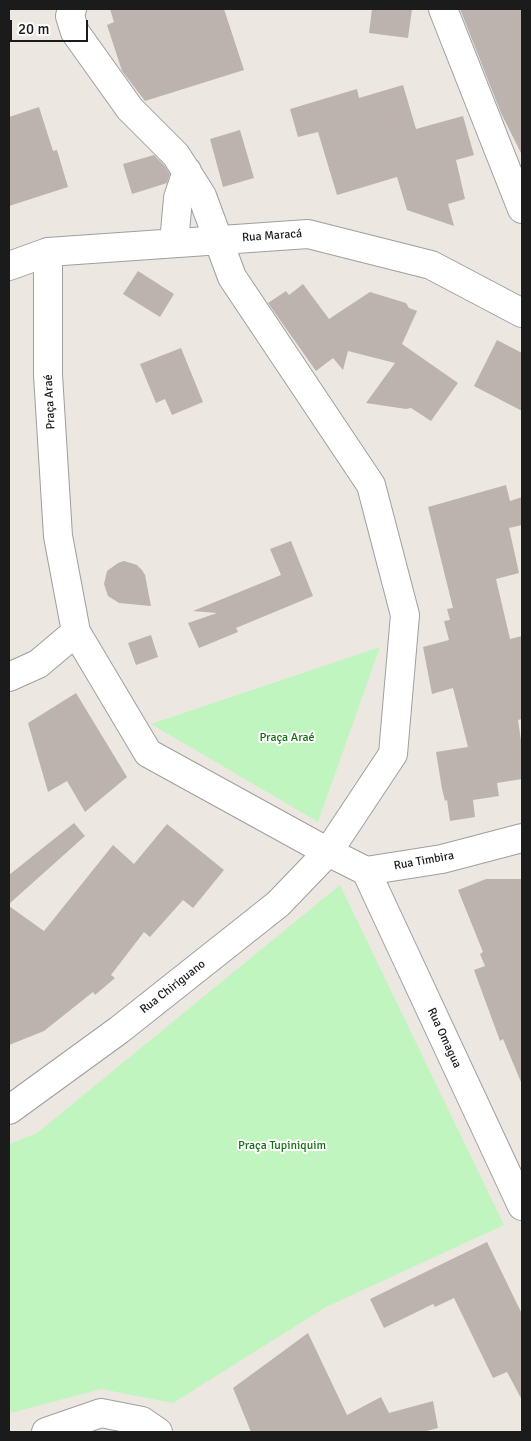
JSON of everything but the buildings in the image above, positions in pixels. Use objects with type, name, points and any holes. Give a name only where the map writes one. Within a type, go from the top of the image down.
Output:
[{"type":"street","points":[[72,9],[70,16],[75,32],[130,109],[176,155],[187,171],[202,196],[232,277],[371,484],[405,615],[394,754],[328,852],[366,871]]},
{"type":"street","points":[[443,9],[522,209]]},
{"type":"street","points":[[174,243],[178,198],[187,171]]},
{"type":"street","name":"Rua Maracá","points":[[9,266],[48,252],[308,234],[431,265],[522,313]]},
{"type":"street","name":"Praça Araé","points":[[48,252],[48,375],[58,536],[76,632],[148,752],[328,852]]},
{"type":"street","points":[[9,677],[38,664],[76,632]]},
{"type":"street","name":"Rua Timbira","points":[[366,871],[442,859],[522,838]]},
{"type":"street","name":"Rua Chiriguano","points":[[9,1110],[119,1030],[278,904],[328,852]]},
{"type":"street","name":"Rua Omagua","points":[[366,871],[522,1206]]},
{"type":"street","points":[[46,1432],[101,1413],[142,1421],[158,1432]]},
{"type":"green space","name":"Praça Araé","points":[[380,647],[318,822],[151,724]]},
{"type":"green space","name":"Praça Tupiniquim","points":[[340,885],[504,1225],[326,1307],[173,1403],[101,1389],[11,1413],[9,1400],[9,1144],[37,1133]]}]
